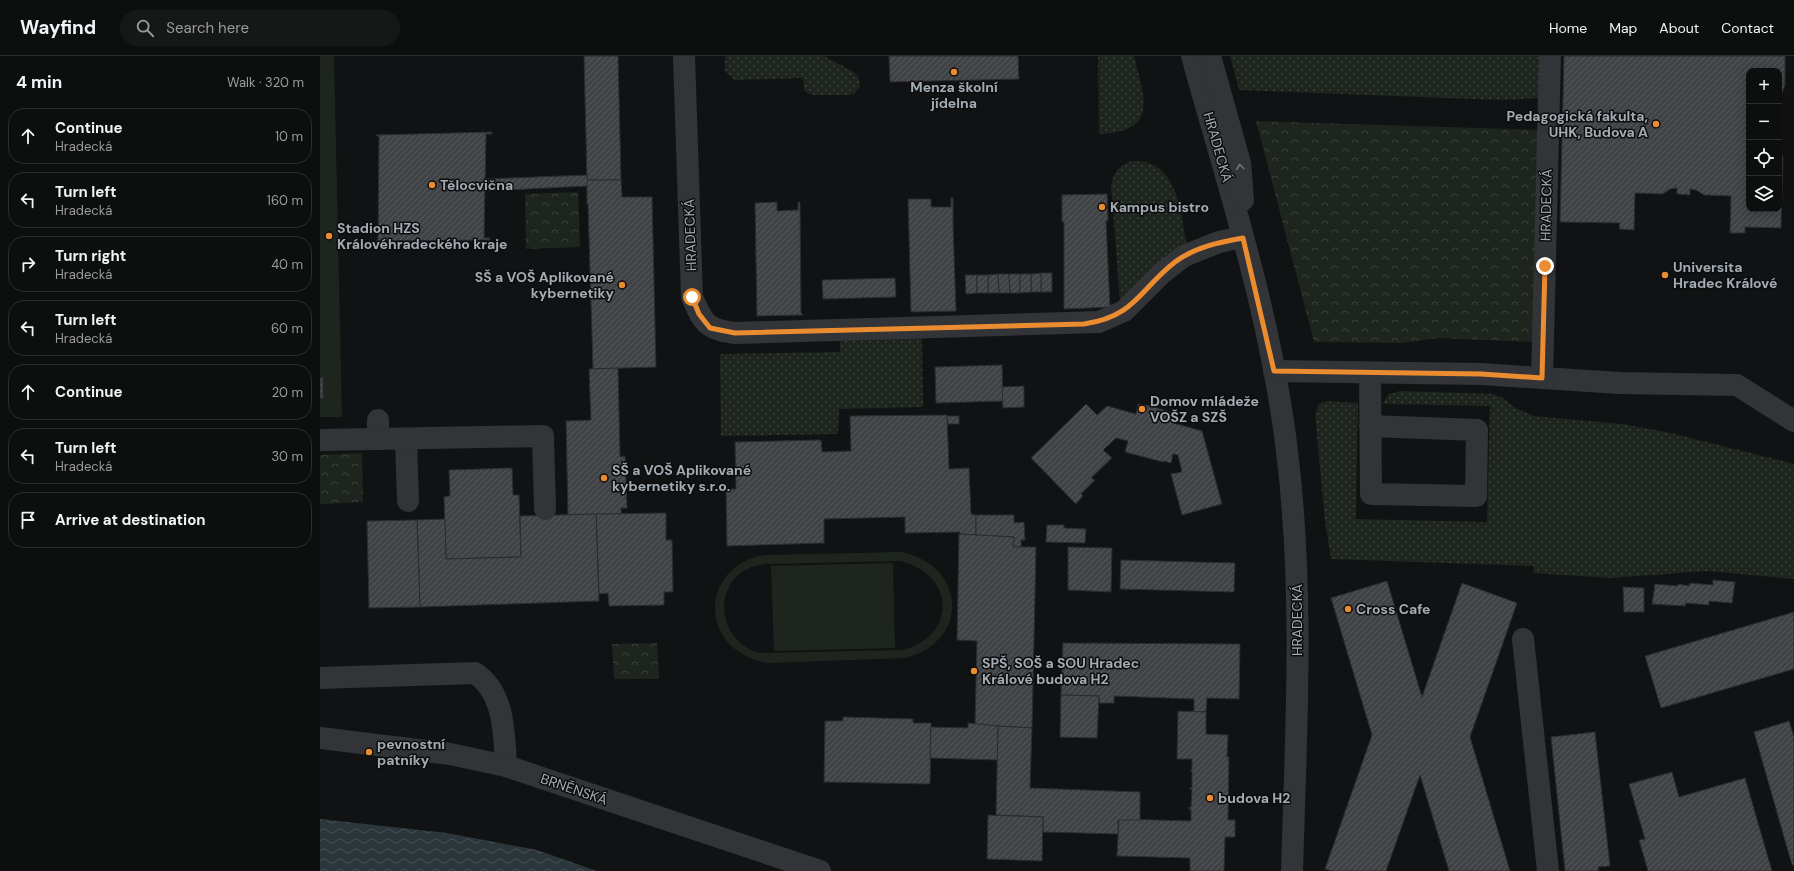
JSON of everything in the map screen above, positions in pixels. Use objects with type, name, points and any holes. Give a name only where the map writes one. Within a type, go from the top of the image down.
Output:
[{"type":"street","name":"HRADECKÁ","points":[[684,56],[692,297],[699,314],[710,328],[735,333],[1099,322],[1124,311],[1162,273],[1184,256],[1219,242],[1245,243]]},
{"type":"street","name":"HRADECKÁ","points":[[1192,56],[1245,243],[1274,371],[1288,460],[1297,579],[1298,618],[1292,871]]},
{"type":"street","points":[[1210,56],[1240,164],[1245,243]]},
{"type":"street","name":"HRADECKÁ","points":[[1542,378],[1550,56]]},
{"type":"street","points":[[1274,371],[1481,374],[1619,382],[1737,385],[1794,421]]},
{"type":"street","points":[[1370,373],[1370,426],[1371,494],[1476,496],[1477,430],[1370,426]]},
{"type":"street","points":[[320,440],[378,430],[406,439],[543,436],[545,509]]},
{"type":"street","points":[[406,439],[408,501]]},
{"type":"street","points":[[1523,639],[1548,871]]},
{"type":"street","points":[[320,678],[475,673],[484,679],[490,688],[503,720],[506,766]]},
{"type":"street","name":"BRNĚNSKÁ","points":[[320,738],[450,754],[506,766],[820,871]]},
{"type":"green space","name":"Stadion HZS Královéhradeckého kraje","points":[[320,56],[334,56],[342,417],[320,417]]},
{"type":"green space","points":[[725,56],[824,56],[854,72],[858,76],[860,86],[855,93],[850,95],[811,95],[804,91],[803,78],[734,80],[725,71]]},
{"type":"green space","points":[[1098,56],[1134,56],[1142,86],[1144,99],[1143,110],[1139,120],[1131,127],[1118,132],[1099,134]]},
{"type":"green space","points":[[1230,56],[1541,56],[1540,98],[1500,100],[1239,90]]},
{"type":"green space","points":[[1256,121],[1539,130],[1533,342],[1439,338],[1401,343],[1314,342]]},
{"type":"green space","points":[[1133,161],[1148,163],[1159,169],[1168,178],[1179,203],[1187,244],[1120,301],[1111,185],[1118,169],[1124,164]]},
{"type":"green space","points":[[578,192],[580,247],[526,249],[525,194]]},
{"type":"green space","points":[[922,336],[923,407],[839,409],[838,434],[721,436],[720,354],[840,352],[840,337]]},
{"type":"green space","points":[[1400,391],[1493,394],[1503,398],[1514,407],[1534,416],[1622,424],[1667,432],[1794,464],[1794,579],[1707,571],[1611,578],[1533,573],[1534,566],[1331,559],[1325,521],[1315,414],[1319,404],[1327,401],[1358,403],[1356,519],[1487,522],[1490,406],[1382,404],[1389,394]]},
{"type":"green space","points":[[362,453],[363,502],[320,504],[320,455]]},
{"type":"green space","points":[[901,552],[923,560],[939,572],[948,587],[952,604],[950,621],[941,637],[926,649],[905,658],[769,663],[746,656],[730,644],[719,628],[715,610],[718,593],[726,576],[742,563],[764,555]],"holes":[[[900,561],[918,568],[931,578],[940,591],[943,605],[941,619],[933,632],[921,642],[903,650],[760,653],[748,648],[738,640],[730,630],[726,618],[724,606],[726,593],[732,582],[742,572],[756,566],[765,564]]]},
{"type":"green space","points":[[893,563],[895,648],[774,651],[771,566]]},
{"type":"green space","points":[[657,643],[659,679],[614,679],[612,644]]},
{"type":"water","points":[[320,819],[447,833],[537,850],[597,871],[320,871]]},
{"type":"building","points":[[584,56],[618,56],[621,180],[587,180]]},
{"type":"building","name":"Menza školní jídelna","points":[[889,56],[1018,56],[1019,79],[890,82]]},
{"type":"building","name":"Pedagogická fakulta, UHK, Budova A","points":[[1564,56],[1785,56],[1785,85],[1782,93],[1782,68],[1746,68],[1746,212],[1781,212],[1781,228],[1745,227],[1745,233],[1730,233],[1731,196],[1704,195],[1696,190],[1690,189],[1690,195],[1677,194],[1677,188],[1670,189],[1663,194],[1635,193],[1634,230],[1619,229],[1620,223],[1560,222]]},
{"type":"building","name":"Tělocvična","points":[[492,132],[492,134],[486,134],[484,238],[490,238],[490,240],[376,241],[378,239],[379,137],[376,135]]},
{"type":"building","name":"Pedagogická fakulta, UHK, Budova A","points":[[1782,155],[1783,158],[1782,193]]},
{"type":"building","points":[[587,175],[588,186],[485,191],[485,179]]},
{"type":"building","name":"SŠ a VOŠ Aplikované kybernetiky","points":[[587,180],[621,180],[622,197],[652,197],[656,367],[593,369]]},
{"type":"building","points":[[1107,194],[1108,221],[1106,221],[1110,307],[1064,309],[1064,222],[1062,222],[1062,195]]},
{"type":"building","points":[[951,198],[953,198],[956,311],[911,312],[908,199],[931,199],[931,207],[951,207]]},
{"type":"building","points":[[777,202],[777,211],[798,210],[798,202],[800,202],[801,313],[803,315],[757,316],[755,203]]},
{"type":"building","points":[[1041,273],[1052,273],[1052,292],[1041,292]]},
{"type":"building","points":[[1041,273],[1041,292],[1031,292],[1031,274]]},
{"type":"building","points":[[998,274],[999,293],[988,293],[988,275]]},
{"type":"building","points":[[998,274],[1009,274],[1010,293],[999,293]]},
{"type":"building","points":[[1009,274],[1020,274],[1020,293],[1010,293]]},
{"type":"building","points":[[1020,274],[1031,274],[1031,292],[1020,293]]},
{"type":"building","points":[[965,275],[977,275],[977,293],[966,294]]},
{"type":"building","points":[[977,275],[988,275],[988,293],[977,293]]},
{"type":"building","points":[[895,278],[896,297],[823,299],[822,280]]},
{"type":"building","points":[[1002,365],[1003,401],[936,403],[935,367]]},
{"type":"building","points":[[618,368],[620,457],[625,456],[627,508],[621,508],[621,514],[568,515],[566,421],[591,420],[589,369]]},
{"type":"building","points":[[320,378],[323,378],[323,398],[320,398]]},
{"type":"building","points":[[1024,386],[1024,407],[1003,408],[1002,387]]},
{"type":"building","points":[[1086,404],[1097,415],[1107,406],[1136,414],[1138,404],[1151,406],[1176,414],[1173,423],[1202,431],[1222,504],[1182,515],[1171,474],[1182,472],[1178,455],[1173,454],[1171,463],[1125,452],[1128,441],[1116,438],[1103,450],[1112,458],[1091,478],[1095,480],[1081,494],[1083,496],[1076,504],[1031,458]]},
{"type":"building","points":[[947,415],[949,469],[969,468],[971,514],[976,515],[976,535],[960,534],[960,532],[905,533],[905,517],[824,519],[824,543],[727,546],[726,489],[736,489],[735,442],[821,440],[822,452],[851,451],[850,416]]},
{"type":"building","points":[[947,416],[959,416],[959,424],[948,424]]},
{"type":"building","points":[[512,468],[513,495],[519,495],[521,557],[446,559],[444,497],[450,496],[449,470]]},
{"type":"building","points":[[666,513],[666,540],[672,540],[673,592],[664,592],[664,605],[609,606],[608,593],[599,594],[596,514]]},
{"type":"building","points":[[596,514],[599,601],[420,607],[417,520],[445,519],[446,559],[521,557],[520,516]]},
{"type":"building","points":[[976,515],[1014,515],[1014,523],[1024,522],[1025,540],[1021,540],[1021,547],[1013,547],[1014,537],[976,535]]},
{"type":"building","points":[[417,520],[420,607],[369,608],[367,521]]},
{"type":"building","points":[[1047,525],[1064,525],[1064,528],[1086,529],[1085,543],[1046,542]]},
{"type":"building","points":[[959,534],[1014,537],[1013,547],[1036,547],[1032,728],[975,725],[977,641],[957,640]]},
{"type":"building","points":[[1068,547],[1112,548],[1111,592],[1068,590]]},
{"type":"building","points":[[1121,560],[1235,563],[1234,592],[1120,589]]},
{"type":"building","points":[[1713,580],[1735,582],[1732,603],[1709,601],[1709,605],[1686,603],[1685,606],[1652,604],[1655,584],[1678,586],[1678,584],[1689,586],[1690,583],[1713,585]]},
{"type":"building","points":[[1387,581],[1422,697],[1462,583],[1517,603],[1470,737],[1510,871],[1449,871],[1420,775],[1386,871],[1332,871],[1325,869],[1372,735],[1331,598]]},
{"type":"building","points":[[1623,587],[1644,588],[1644,612],[1624,612]]},
{"type":"building","points":[[1794,612],[1794,669],[1661,708],[1645,656]]},
{"type":"building","points":[[1063,643],[1240,644],[1239,699],[1207,698],[1206,712],[1194,712],[1194,699],[1114,696],[1114,703],[1099,703],[1099,696],[1061,695]]},
{"type":"building","points":[[1061,695],[1099,696],[1097,738],[1060,737]]},
{"type":"building","name":"budova H2","points":[[1178,711],[1206,712],[1206,734],[1228,735],[1228,820],[1235,820],[1235,837],[1225,837],[1224,871],[1190,871],[1190,858],[1117,856],[1119,819],[1191,821],[1191,809],[1189,809],[1189,807],[1191,807],[1192,790],[1189,788],[1192,788],[1192,771],[1190,771],[1192,769],[1192,759],[1177,759]]},
{"type":"building","points":[[843,717],[913,719],[913,723],[931,723],[930,784],[824,782],[825,721],[843,721]]},
{"type":"building","points":[[1789,721],[1794,737],[1794,865],[1792,865],[1754,732]]},
{"type":"building","points":[[968,723],[998,726],[998,760],[930,758],[931,727],[968,728]]},
{"type":"building","points":[[998,726],[1032,728],[1030,788],[1140,792],[1140,820],[1118,820],[1118,834],[1043,832],[1043,817],[996,815]]},
{"type":"building","points":[[1595,732],[1610,866],[1598,867],[1599,871],[1565,871],[1551,737]]},
{"type":"building","points":[[1672,772],[1679,797],[1745,778],[1772,871],[1648,871],[1639,840],[1645,839],[1629,784]]},
{"type":"building","points":[[988,815],[1043,817],[1042,861],[987,859]]},
{"type":"place","name":"Menza školní jídelna","points":[[954,72]]},
{"type":"place","name":"Pedagogická fakulta, UHK, Budova A","points":[[1656,124]]},
{"type":"place","name":"Tělocvična","points":[[432,185]]},
{"type":"place","name":"Kampus bistro","points":[[1102,207]]},
{"type":"place","name":"Stadion HZS Královéhradeckého kraje","points":[[329,236]]},
{"type":"place","name":"Universita Hradec Králové","points":[[1665,275]]},
{"type":"place","name":"SŠ a VOŠ Aplikované kybernetiky","points":[[622,285]]},
{"type":"place","name":"Domov mládeže VOŠZ a SZŠ","points":[[1142,409]]},
{"type":"place","name":"SŠ a VOŠ Aplikované kybernetiky s.r.o.","points":[[604,478]]},
{"type":"place","name":"Cross Cafe","points":[[1348,609]]},
{"type":"place","name":"SPŠ, SOŠ a SOU Hradec Králové budova H2","points":[[974,671]]},
{"type":"place","name":"pevnostní patníky","points":[[369,752]]},
{"type":"place","name":"budova H2","points":[[1210,798]]},
{"type":"route","points":[[692,297],[699,314],[710,328],[723,332],[735,333],[878,328],[1084,324],[1099,322],[1114,317],[1124,311],[1143,294],[1162,273],[1184,256],[1219,242],[1243,238],[1268,339],[1274,371],[1481,374],[1542,378],[1545,266]]}]
